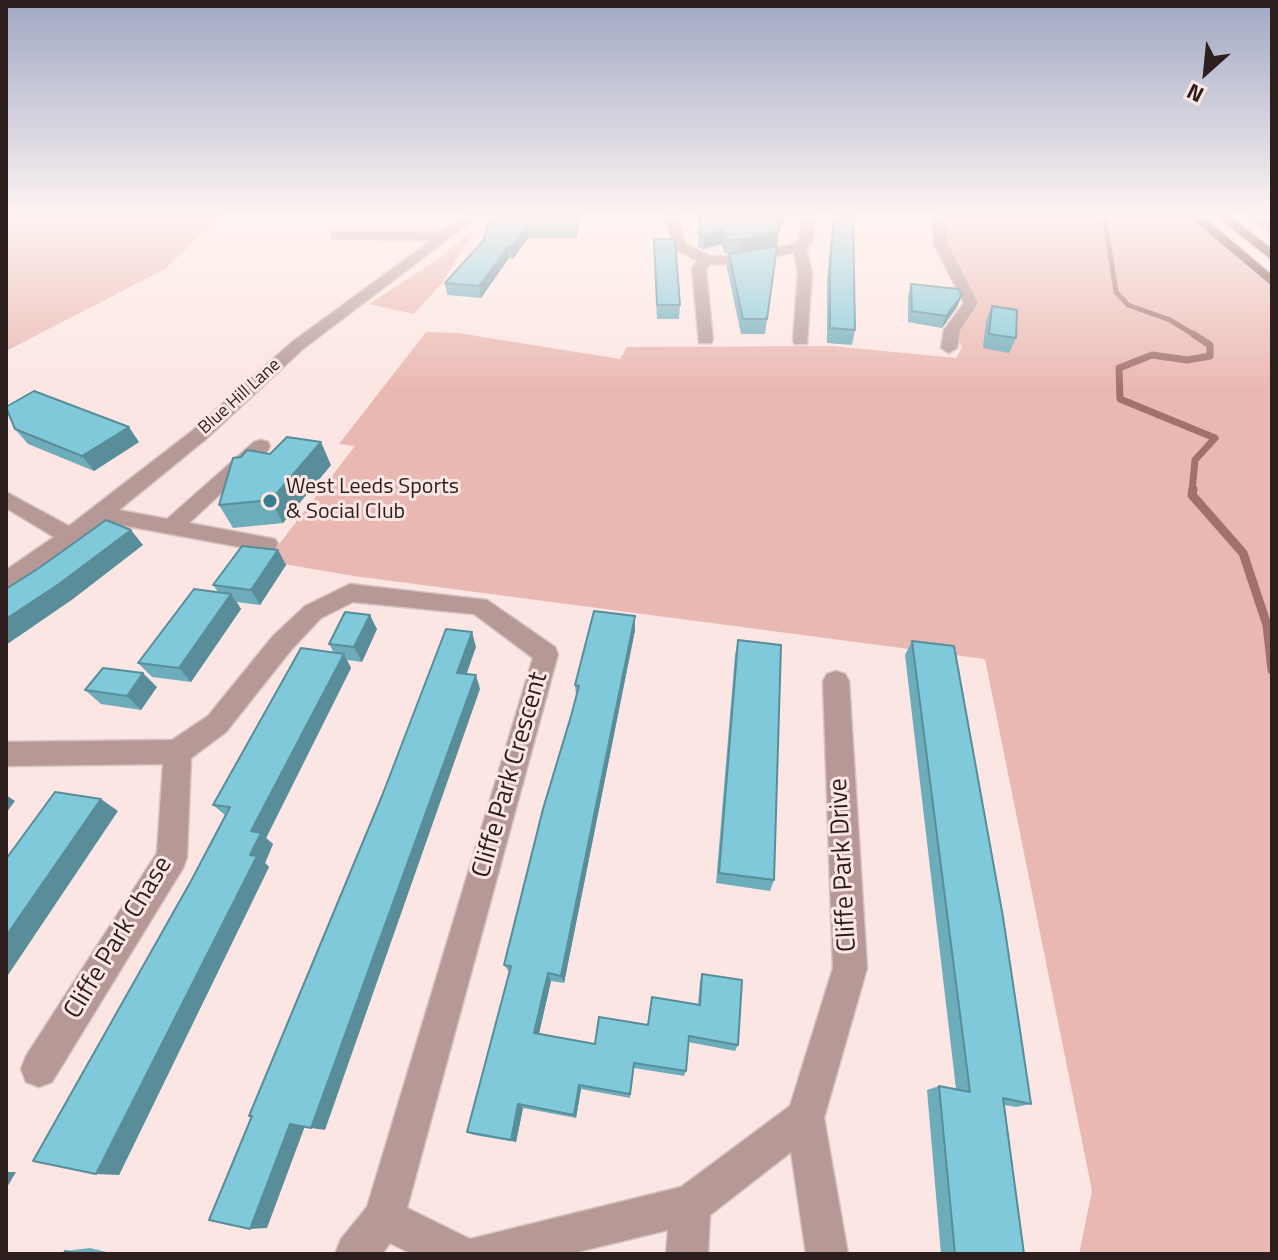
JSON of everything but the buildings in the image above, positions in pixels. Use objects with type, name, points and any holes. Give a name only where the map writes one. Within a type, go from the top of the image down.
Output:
[{"type":"street","name":"Blue Hill Lane","points":[[6,581],[101,514],[199,435],[298,345],[397,273]]},
{"type":"street","points":[[699,273],[705,340]]},
{"type":"street","points":[[801,341],[805,273]]},
{"type":"street","points":[[949,348],[952,330],[971,303],[956,273]]},
{"type":"street","points":[[172,526],[261,446]]},
{"type":"street","points":[[6,499],[69,536]]},
{"type":"street","points":[[101,514],[267,544]]},
{"type":"street","name":"Cliffe Park Crescent","points":[[177,752],[217,724],[282,643],[313,612],[350,593],[479,606],[546,654],[384,1218],[356,1254]]},
{"type":"street","name":"Cliffe Park Drive","points":[[805,1118],[850,968],[836,681]]},
{"type":"street","points":[[6,754],[177,752]]},
{"type":"street","name":"Cliffe Park Chase","points":[[39,1069],[172,857],[177,752]]},
{"type":"street","points":[[483,1254],[690,1205],[805,1118],[827,1254]]},
{"type":"street","points":[[687,1254],[690,1205]]},
{"type":"street","points":[[384,1218],[456,1254]]},
{"type":"shaded area","points":[[6,273],[158,273],[6,351]]},
{"type":"shaded area","points":[[417,273],[448,273],[414,314],[369,304]]},
{"type":"shaded area","points":[[956,273],[1259,273],[1272,284],[1272,1254],[1079,1254],[1092,1191],[985,659],[354,576],[266,561],[355,446],[339,444],[426,332],[458,333],[620,359],[627,347],[832,346],[956,358],[962,347],[952,330],[971,303]]},
{"type":"waterway","points":[[1113,273],[1116,292],[1128,305],[1170,320],[1196,336]]},
{"type":"waterway","points":[[1192,491],[1195,460],[1215,438],[1120,399],[1119,368],[1152,355],[1187,360],[1210,356],[1210,345],[1193,334]]},
{"type":"waterway","points":[[1193,489],[1192,495],[1243,553],[1267,625],[1272,670]]},
{"type":"place","name":"West Leeds Sports & Social Club","points":[[270,501]]}]
